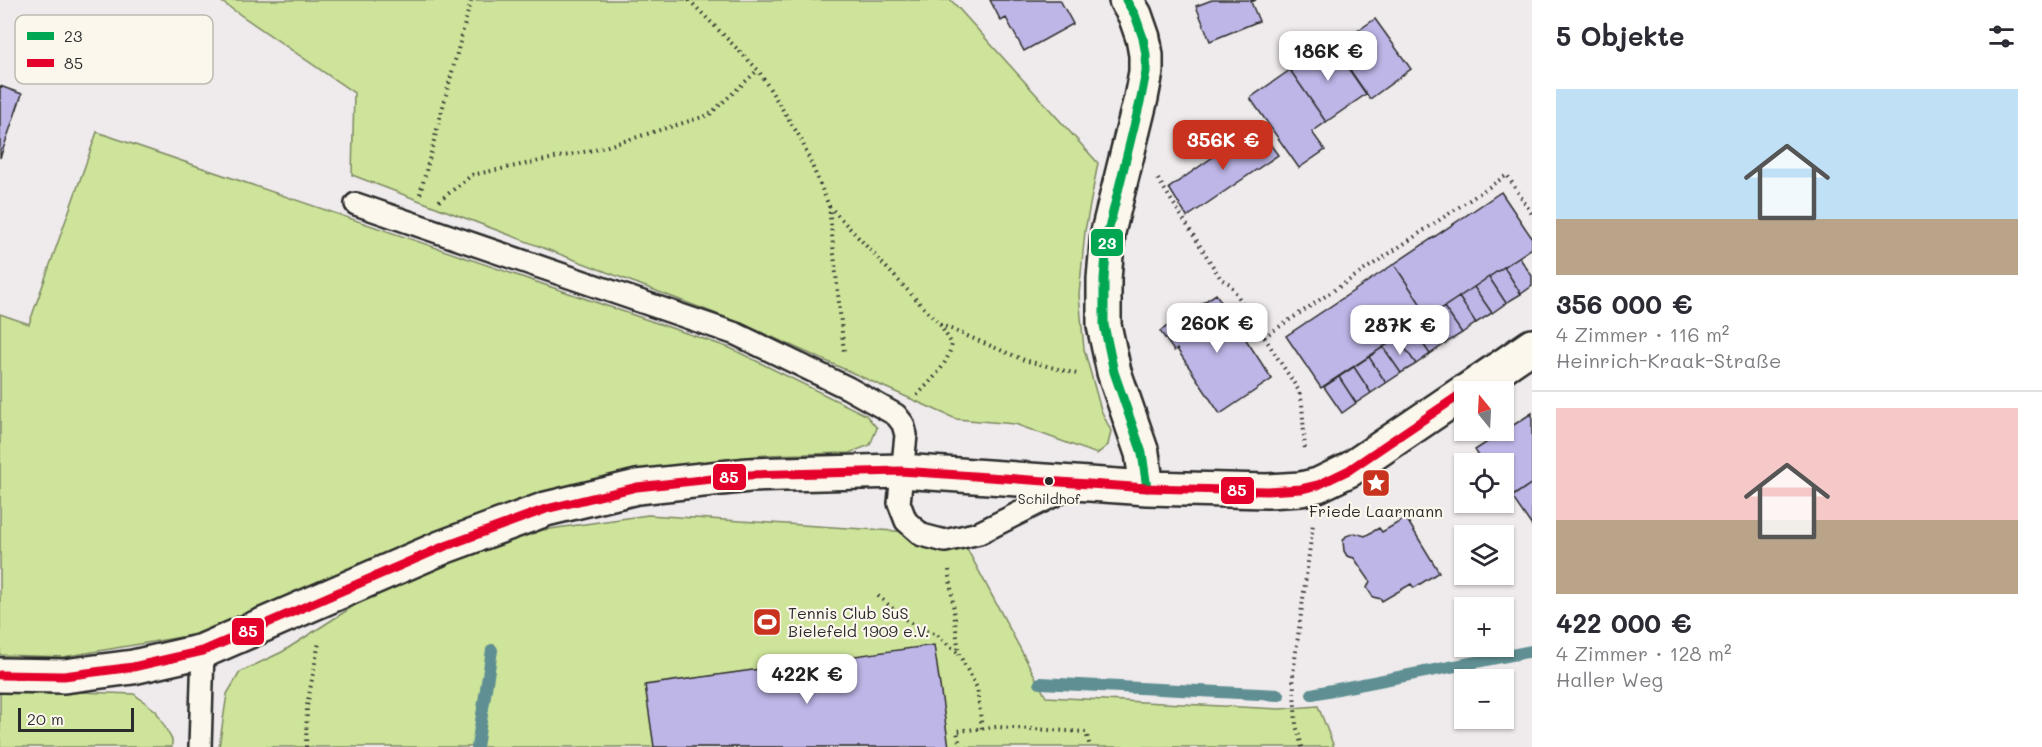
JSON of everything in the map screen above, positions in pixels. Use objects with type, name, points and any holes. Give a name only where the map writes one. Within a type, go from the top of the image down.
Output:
[{"type":"street","points":[[1126,0],[1135,15],[1146,55],[1141,98],[1108,232],[1104,279],[1104,325],[1114,372],[1138,438],[1147,488]]},
{"type":"street","points":[[1480,381],[1532,346]]},
{"type":"street","points":[[0,675],[64,676],[133,667],[202,651],[442,547],[546,509],[637,487],[749,475],[901,471],[1147,488],[1267,491],[1313,486],[1349,470],[1454,399]]},
{"type":"lane","points":[[356,204],[736,333],[848,388],[896,415],[903,424],[906,435],[899,503],[906,521],[922,535],[945,541],[979,533],[1076,484]]},
{"type":"lane","points":[[200,747],[202,651]]},
{"type":"path","points":[[413,222],[471,0]]},
{"type":"path","points":[[689,0],[758,70],[801,140],[829,206],[848,388]]},
{"type":"path","points":[[413,222],[472,175],[598,149],[710,115],[758,70]]},
{"type":"path","points":[[1155,173],[1221,279],[1230,284],[1299,391],[1313,486],[1293,674],[1296,725],[1302,747]]},
{"type":"path","points":[[1264,337],[1507,175],[1532,214]]},
{"type":"path","points":[[829,206],[939,324],[952,344],[950,354],[936,377],[896,415]]},
{"type":"path","points":[[939,324],[1024,360],[1074,374],[1114,372]]},
{"type":"path","points":[[945,541],[959,654]]},
{"type":"path","points":[[306,747],[307,706],[331,594]]},
{"type":"path","points":[[878,596],[905,619],[923,630],[938,635],[959,654],[977,688],[982,729]]},
{"type":"path","points":[[960,747],[957,731],[996,727],[1086,732],[1090,747]]},
{"type":"green space","points":[[219,0],[951,0],[1098,163],[1085,231],[1079,295],[1084,349],[1101,410],[1111,431],[1108,445],[1097,454],[1015,424],[956,419],[743,324],[352,175],[354,93]]},
{"type":"green space","points":[[97,132],[730,348],[866,415],[877,428],[870,445],[849,453],[764,455],[634,470],[533,495],[193,635],[63,657],[0,655],[0,314],[29,324]]},
{"type":"green space","name":"Tennis Club SuS Bielefeld 1909 e.V.","points":[[648,515],[910,532],[965,545],[1046,697],[1280,709],[1318,706],[1334,747],[219,747],[227,694],[240,672],[282,652],[360,602],[427,571],[543,530]]},
{"type":"green space","points":[[0,689],[134,694],[156,711],[172,740],[172,747],[0,747]]},
{"type":"building","points":[[990,0],[1060,0],[1073,24],[1024,51],[1006,18],[1001,21]]},
{"type":"building","points":[[1212,0],[1256,0],[1251,2],[1259,21],[1210,41],[1196,6]]},
{"type":"building","points":[[1375,19],[1411,69],[1370,99],[1334,47]]},
{"type":"building","points":[[1330,42],[1366,94],[1326,122],[1290,70]]},
{"type":"building","points":[[1290,70],[1326,122],[1312,132],[1325,150],[1299,168],[1250,98]]},
{"type":"building","points":[[0,86],[22,94],[0,158]]},
{"type":"building","points":[[1257,126],[1278,155],[1187,217],[1169,188]]},
{"type":"building","points":[[1501,192],[1532,238],[1532,248],[1429,317],[1394,264]]},
{"type":"building","points":[[1519,257],[1532,276],[1532,286],[1521,294],[1504,267]]},
{"type":"building","points":[[1394,264],[1429,317],[1321,388],[1286,336]]},
{"type":"building","points":[[1504,267],[1521,294],[1506,303],[1489,277]]},
{"type":"building","points":[[1489,277],[1506,303],[1492,313],[1474,287]]},
{"type":"building","points":[[1474,287],[1492,313],[1476,323],[1459,297]]},
{"type":"building","points":[[1216,294],[1272,379],[1220,414],[1177,349],[1174,351],[1160,331]]},
{"type":"building","points":[[1459,297],[1476,323],[1462,333],[1444,307]]},
{"type":"building","points":[[1444,307],[1462,333],[1446,343],[1429,317]]},
{"type":"building","points":[[1429,317],[1446,343],[1430,354],[1412,328]]},
{"type":"building","points":[[1412,328],[1430,354],[1416,364],[1398,338]]},
{"type":"building","points":[[1398,338],[1416,364],[1401,373],[1383,347]]},
{"type":"building","points":[[1383,347],[1401,373],[1386,383],[1369,357]]},
{"type":"building","points":[[1369,357],[1386,383],[1371,393],[1354,367]]},
{"type":"building","points":[[1354,367],[1371,393],[1356,403],[1339,377]]},
{"type":"building","points":[[1339,377],[1356,403],[1342,413],[1324,387]]},
{"type":"building","points":[[1532,413],[1532,483],[1514,495],[1514,453],[1477,453],[1475,450],[1489,441],[1514,441],[1514,425]]},
{"type":"building","points":[[1532,483],[1532,526],[1514,500],[1514,496]]},
{"type":"building","points":[[1406,518],[1439,572],[1414,588],[1411,584],[1382,601],[1373,597],[1367,588],[1370,581],[1354,558],[1347,556],[1343,541],[1346,536],[1355,533],[1365,536],[1379,528],[1382,532]]},
{"type":"building","points":[[934,645],[949,747],[654,747],[645,685]]},
{"type":"waterway","points":[[477,747],[492,650]]},
{"type":"waterway","points":[[1312,694],[1532,651]]},
{"type":"waterway","points":[[1040,683],[1279,695]]},
{"type":"transit line","name":"23","points":[[1126,0],[1135,15],[1143,38],[1146,72],[1108,232],[1104,279],[1104,325],[1114,372],[1142,453],[1147,488]]},
{"type":"transit line","name":"85","points":[[0,675],[64,676],[133,667],[203,651],[443,547],[546,509],[637,487],[749,475],[901,471],[1147,488],[1267,491],[1301,489],[1318,485],[1349,470],[1454,399]]},
{"type":"place","name":"Schildhof","points":[[1049,481]]},
{"type":"place","name":"Friede Laarmann","points":[[1376,483]]},
{"type":"place","name":"Tennis Club SuS Bielefeld 1909 e.V.","points":[[767,622]]}]
